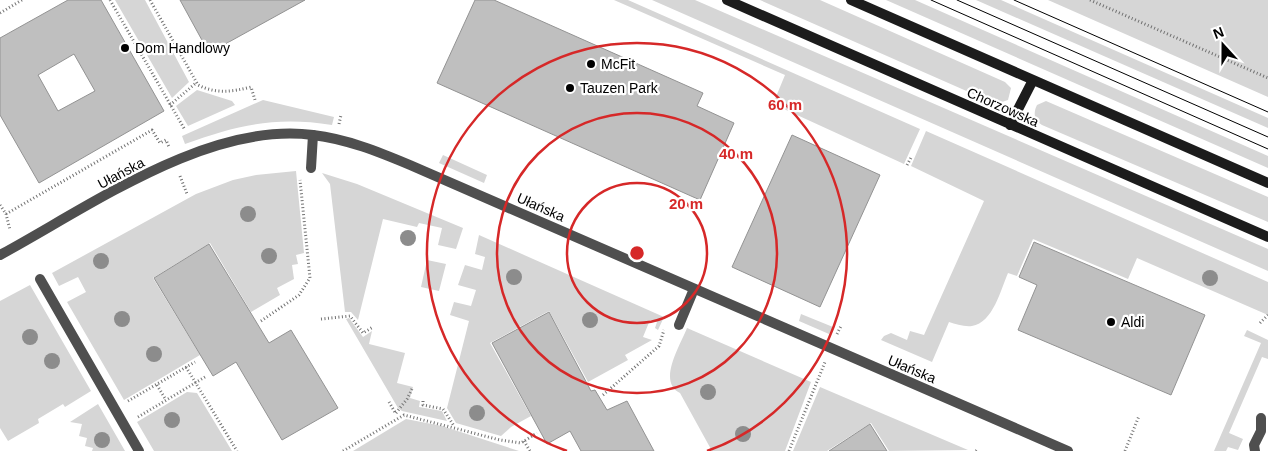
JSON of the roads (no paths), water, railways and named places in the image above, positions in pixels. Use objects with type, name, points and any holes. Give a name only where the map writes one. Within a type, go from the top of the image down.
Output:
[{"type":"main road","name":"Chorzowska","points":[[727,0],[1268,237]]},
{"type":"main road","points":[[851,0],[1268,183]]},
{"type":"main road","points":[[1010,125],[1033,80]]},
{"type":"street","name":"Ułańska","points":[[0,255],[134,181],[189,156],[251,137],[268,134],[313,134],[362,146],[410,164],[1068,451]]},
{"type":"street","points":[[311,168],[313,134]]},
{"type":"street","points":[[40,279],[139,451]]},
{"type":"street","points":[[679,325],[694,289]]},
{"type":"street","points":[[1254,451],[1254,446],[1261,431],[1261,418]]},
{"type":"tram line","points":[[931,0],[1268,149]]},
{"type":"tram line","points":[[957,0],[1268,137]]},
{"type":"tram line","points":[[1014,0],[1268,112]]},
{"type":"place","name":"Dom Handlowy","points":[[125,48]]},
{"type":"place","name":"McFit","points":[[591,64]]},
{"type":"place","name":"Tauzen Park","points":[[570,88]]},
{"type":"place","name":"Aldi","points":[[1111,322]]}]
